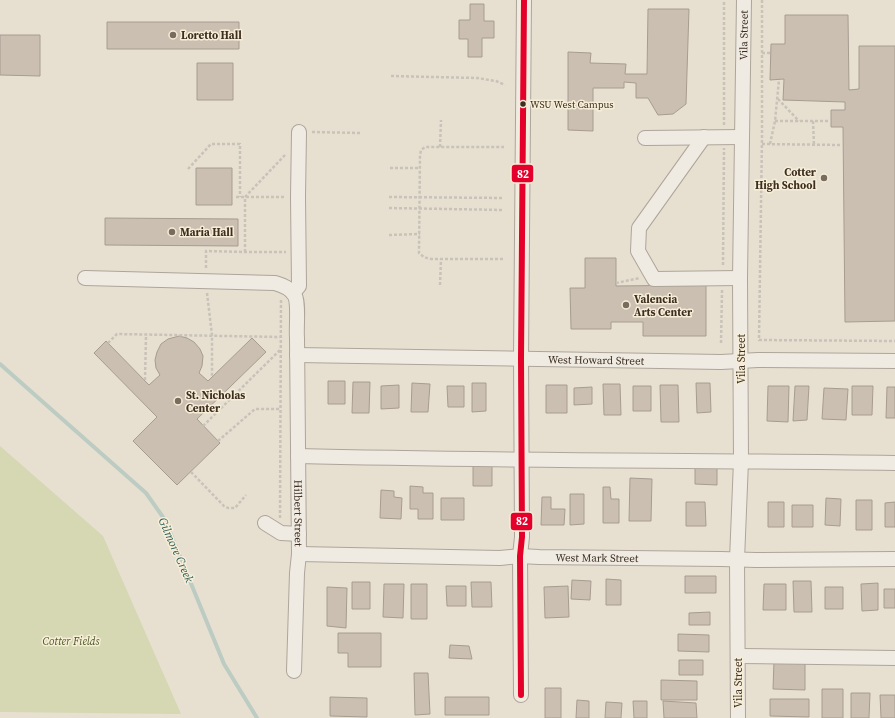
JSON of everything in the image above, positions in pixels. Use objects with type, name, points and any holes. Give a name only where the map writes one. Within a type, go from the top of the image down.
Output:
[{"type":"street","points":[[521,695],[520,556],[522,537],[521,358],[524,0]]},
{"type":"street","name":"Vila Street","points":[[738,718],[737,560],[741,461],[740,278],[744,0]]},
{"type":"street","points":[[85,278],[275,283],[286,287],[293,293],[299,286],[299,132]]},
{"type":"street","points":[[704,137],[639,228],[638,251],[654,279],[740,278]]},
{"type":"street","points":[[645,138],[742,137]]},
{"type":"street","name":"Hilbert Street","points":[[293,293],[297,302],[299,534],[294,671]]},
{"type":"street","name":"West Howard Street","points":[[297,355],[721,362],[741,360],[895,361]]},
{"type":"street","points":[[298,456],[522,460],[895,462]]},
{"type":"street","points":[[265,523],[281,533],[299,534]]},
{"type":"street","name":"West Mark Street","points":[[299,554],[500,558],[520,556],[737,560],[895,559]]},
{"type":"street","points":[[738,656],[895,658]]},
{"type":"path","points":[[721,343],[723,278],[724,0]]},
{"type":"path","points":[[762,0],[762,144],[758,340],[895,341]]},
{"type":"path","points":[[762,53],[771,53]]},
{"type":"path","points":[[391,76],[477,78],[496,81],[505,85]]},
{"type":"path","points":[[770,144],[775,122],[780,80]]},
{"type":"path","points":[[778,99],[799,121]]},
{"type":"path","points":[[440,147],[441,120]]},
{"type":"path","points":[[813,121],[814,145]]},
{"type":"path","points":[[775,122],[831,122]]},
{"type":"path","points":[[299,132],[360,133]]},
{"type":"path","points":[[188,169],[211,144],[240,144],[240,197]]},
{"type":"path","points":[[762,144],[841,145]]},
{"type":"path","points":[[503,259],[431,259],[424,257],[420,253],[420,155],[421,150],[425,147],[504,147]]},
{"type":"path","points":[[245,252],[245,197],[286,154]]},
{"type":"path","points":[[390,168],[420,168]]},
{"type":"path","points":[[389,196],[420,198],[504,198]]},
{"type":"path","points":[[236,197],[291,197]]},
{"type":"path","points":[[389,208],[504,210]]},
{"type":"path","points":[[389,235],[420,234]]},
{"type":"path","points":[[212,376],[212,335],[206,282],[206,251],[291,252]]},
{"type":"path","points":[[440,284],[441,259]]},
{"type":"path","points":[[616,283],[653,276]]},
{"type":"path","points":[[108,343],[117,334],[297,338]]},
{"type":"path","points":[[145,380],[146,335]]},
{"type":"path","points":[[279,532],[280,337]]},
{"type":"path","points":[[203,426],[280,350]]},
{"type":"path","points":[[218,441],[254,409],[280,409]]},
{"type":"path","points":[[191,472],[224,506],[228,508],[235,508],[246,495]]},
{"type":"green space","name":"Cotter Fields","points":[[0,446],[103,536],[181,714],[0,712]]},
{"type":"building","points":[[470,4],[484,4],[484,21],[494,21],[494,38],[482,38],[482,57],[468,57],[468,39],[459,39],[459,20],[470,20]]},
{"type":"building","points":[[648,9],[689,9],[686,104],[673,114],[658,115],[648,98],[636,98],[636,83],[624,82],[624,88],[593,88],[593,131],[568,130],[568,52],[591,53],[590,63],[626,64],[625,74],[647,74]]},
{"type":"building","points":[[785,15],[848,15],[849,90],[859,89],[859,46],[895,46],[895,321],[845,322],[843,127],[831,127],[831,110],[845,110],[845,102],[783,100],[784,79],[770,80],[771,44],[785,44]]},
{"type":"building","name":"Loretto Hall","points":[[107,22],[239,22],[239,49],[107,49]]},
{"type":"building","points":[[0,35],[40,35],[40,76],[0,75]]},
{"type":"building","points":[[197,63],[233,63],[233,100],[197,100]]},
{"type":"building","points":[[196,168],[232,168],[232,205],[196,205]]},
{"type":"building","name":"Maria Hall","points":[[105,218],[238,219],[238,246],[105,245]]},
{"type":"building","points":[[585,258],[616,258],[616,286],[706,285],[706,336],[643,336],[643,322],[611,322],[611,329],[571,329],[570,288],[585,288]]},
{"type":"building","name":"St. Nicholas Center","points":[[179,336],[194,342],[200,349],[203,356],[202,366],[199,373],[208,381],[252,338],[266,352],[197,419],[220,443],[177,485],[133,441],[157,417],[94,353],[106,341],[149,385],[160,375],[156,368],[155,360],[161,344],[168,339]]},
{"type":"building","points":[[328,381],[345,381],[345,404],[328,404]]},
{"type":"building","points":[[353,382],[370,382],[369,413],[352,413]]},
{"type":"building","points":[[412,383],[430,384],[428,412],[411,412]]},
{"type":"building","points":[[472,383],[486,383],[486,411],[472,412]]},
{"type":"building","points":[[696,383],[710,383],[711,412],[697,413]]},
{"type":"building","points":[[603,384],[620,384],[621,415],[604,415]]},
{"type":"building","points":[[399,385],[399,408],[381,409],[381,386]]},
{"type":"building","points":[[546,385],[567,385],[567,413],[546,413]]},
{"type":"building","points":[[660,385],[678,385],[679,422],[661,422]]},
{"type":"building","points":[[447,386],[464,386],[464,407],[448,407]]},
{"type":"building","points":[[633,386],[651,386],[651,411],[633,411]]},
{"type":"building","points":[[768,386],[789,386],[788,422],[767,421]]},
{"type":"building","points":[[795,386],[809,386],[807,420],[793,421]]},
{"type":"building","points":[[852,386],[873,386],[872,415],[852,415]]},
{"type":"building","points":[[592,387],[592,404],[574,405],[574,388]]},
{"type":"building","points":[[887,387],[895,387],[895,418],[886,418]]},
{"type":"building","points":[[824,388],[848,389],[846,420],[822,419]]},
{"type":"building","points":[[473,466],[492,466],[492,486],[473,486]]},
{"type":"building","points":[[695,466],[717,466],[717,485],[695,484]]},
{"type":"building","points":[[630,478],[652,479],[651,521],[629,521]]},
{"type":"building","points":[[410,486],[423,487],[423,493],[433,493],[433,519],[418,519],[418,509],[410,509]]},
{"type":"building","points":[[603,487],[610,487],[611,499],[619,499],[619,523],[603,523]]},
{"type":"building","points":[[381,490],[394,491],[394,497],[402,498],[401,519],[380,518]]},
{"type":"building","points":[[570,494],[584,494],[584,524],[570,525]]},
{"type":"building","points":[[542,497],[551,497],[551,509],[565,509],[564,525],[541,525]]},
{"type":"building","points":[[441,498],[464,498],[464,520],[441,520]]},
{"type":"building","points":[[826,498],[841,499],[840,526],[825,525]]},
{"type":"building","points":[[856,500],[872,500],[872,530],[856,530]]},
{"type":"building","points":[[686,502],[705,502],[706,526],[686,526]]},
{"type":"building","points":[[768,502],[784,502],[784,527],[768,527]]},
{"type":"building","points":[[895,502],[895,527],[885,527],[885,503]]},
{"type":"building","points":[[792,505],[813,505],[813,527],[792,527]]},
{"type":"building","points":[[685,576],[716,576],[716,593],[685,593]]},
{"type":"building","points":[[606,579],[621,580],[621,605],[606,605]]},
{"type":"building","points":[[572,580],[591,581],[590,600],[571,599]]},
{"type":"building","points":[[793,581],[811,581],[812,612],[794,612]]},
{"type":"building","points":[[352,582],[370,582],[370,609],[352,609]]},
{"type":"building","points":[[471,582],[491,582],[492,607],[472,607]]},
{"type":"building","points":[[878,583],[878,610],[862,611],[861,584]]},
{"type":"building","points":[[384,584],[404,584],[403,618],[383,617]]},
{"type":"building","points":[[411,584],[427,584],[427,619],[411,619]]},
{"type":"building","points":[[764,584],[786,584],[786,610],[763,610]]},
{"type":"building","points":[[446,586],[466,586],[466,606],[447,606]]},
{"type":"building","points":[[568,586],[569,617],[545,618],[544,587]]},
{"type":"building","points":[[327,587],[347,588],[346,628],[327,626]]},
{"type":"building","points":[[825,587],[843,587],[843,609],[825,609]]},
{"type":"building","points":[[884,589],[895,589],[895,608],[884,608]]},
{"type":"building","points":[[710,612],[710,625],[689,625],[689,613]]},
{"type":"building","points":[[338,633],[381,633],[381,667],[348,667],[348,653],[338,653]]},
{"type":"building","points":[[678,634],[709,635],[709,652],[678,651]]},
{"type":"building","points":[[450,645],[469,646],[472,659],[449,658]]},
{"type":"building","points":[[679,660],[703,660],[703,675],[679,675]]},
{"type":"building","points":[[774,661],[805,661],[805,690],[773,689]]},
{"type":"building","points":[[414,673],[428,673],[430,714],[415,715]]},
{"type":"building","points":[[661,680],[697,681],[697,700],[661,700]]},
{"type":"building","points":[[545,688],[561,688],[561,718],[545,718]]},
{"type":"building","points":[[822,689],[843,689],[843,718],[822,718]]},
{"type":"building","points":[[851,693],[870,693],[869,718],[851,718]]},
{"type":"building","points":[[880,695],[895,695],[895,718],[881,718]]},
{"type":"building","points":[[330,697],[367,698],[367,717],[330,716]]},
{"type":"building","points":[[445,697],[489,697],[489,715],[445,715]]},
{"type":"building","points":[[770,699],[809,699],[809,717],[770,716]]},
{"type":"building","points":[[577,700],[589,701],[589,718],[576,718]]},
{"type":"building","points":[[633,701],[647,701],[647,718],[634,718]]},
{"type":"building","points":[[663,701],[696,703],[697,718],[664,718]]},
{"type":"building","points":[[606,702],[622,703],[621,718],[605,718]]},
{"type":"waterway","name":"Gilmore Creek","points":[[0,364],[146,493],[165,520],[224,664],[257,718]]},
{"type":"transit line","name":"82","points":[[521,695],[520,556],[522,537],[521,358],[524,0]]},
{"type":"place","name":"Loretto Hall","points":[[173,35]]},
{"type":"place","name":"WSU West Campus","points":[[523,104]]},
{"type":"place","name":"Cotter High School","points":[[824,178]]},
{"type":"place","name":"Maria Hall","points":[[172,232]]},
{"type":"place","name":"Valencia Arts Center","points":[[626,305]]},
{"type":"place","name":"St. Nicholas Center","points":[[178,401]]}]
